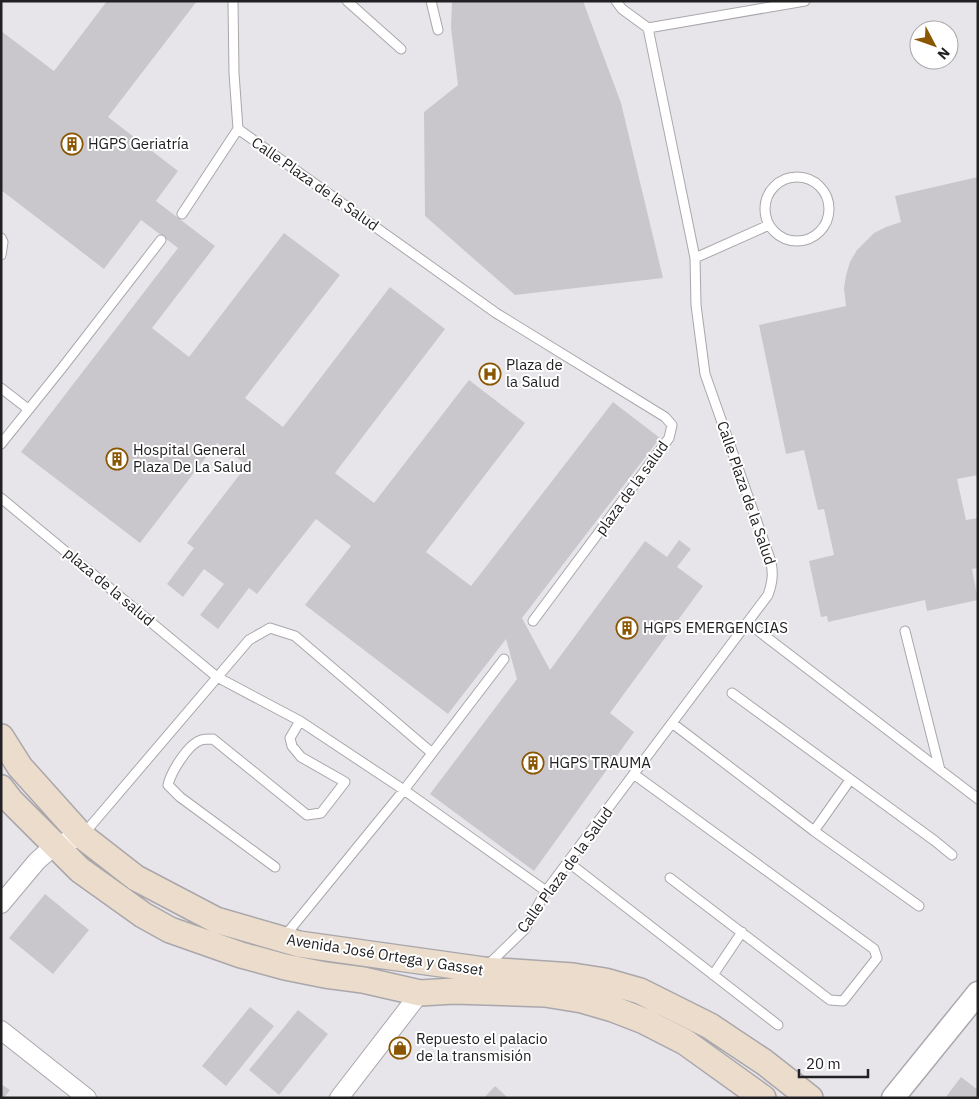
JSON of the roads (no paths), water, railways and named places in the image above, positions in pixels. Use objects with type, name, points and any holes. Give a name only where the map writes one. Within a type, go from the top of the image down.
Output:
[{"type":"main road","name":"Avenida José Ortega y Gasset","points":[[1,736],[20,767],[82,836],[136,878],[216,920],[299,944],[484,970],[573,976],[640,991],[710,1026],[764,1062],[810,1098]]},
{"type":"main road","name":"Avenida José Ortega y Gasset","points":[[1,788],[54,846],[80,870],[143,915],[170,930],[242,955],[286,967],[363,980],[420,994],[454,990],[545,994],[582,1000],[644,1021],[685,1042],[763,1098]]},
{"type":"street","points":[[1,904],[36,861],[54,846],[82,836]]},
{"type":"street","points":[[339,1098],[420,994],[484,970]]},
{"type":"street","points":[[893,1098],[978,993]]},
{"type":"street","points":[[1,1030],[87,1098]]},
{"type":"lane","name":"Calle Plaza de la Salud","points":[[233,1],[234,73],[238,129],[496,313]]},
{"type":"lane","points":[[347,1],[401,49]]},
{"type":"lane","points":[[431,1],[438,30]]},
{"type":"lane","points":[[616,1],[622,9],[648,28],[805,1]]},
{"type":"lane","name":"Calle Plaza de la Salud","points":[[484,970],[525,928],[546,891],[768,596],[773,578],[773,568],[705,374],[696,305],[695,258],[648,28]]},
{"type":"lane","points":[[182,214],[238,129]]},
{"type":"lane","points":[[801,177],[819,185],[825,193],[829,213],[821,231],[813,237],[803,241],[783,239],[769,225],[765,216],[767,196],[773,187],[781,181],[801,177]]},
{"type":"lane","points":[[695,258],[769,225]]},
{"type":"lane","points":[[1,255],[2,240]]},
{"type":"lane","points":[[1,444],[161,240]]},
{"type":"lane","name":"plaza de la salud","points":[[496,313],[665,417],[672,425],[669,438],[533,621]]},
{"type":"lane","points":[[1,388],[28,409]]},
{"type":"lane","name":"plaza de la salud","points":[[1,498],[217,677],[300,721],[404,790],[546,891]]},
{"type":"lane","points":[[748,623],[978,799]]},
{"type":"lane","points":[[82,836],[249,640],[270,628],[295,636],[432,753]]},
{"type":"lane","points":[[905,630],[940,770]]},
{"type":"lane","points":[[282,940],[404,790],[504,659]]},
{"type":"lane","points":[[732,693],[952,855]]},
{"type":"lane","points":[[275,867],[180,797],[168,785],[170,775],[191,746],[201,740],[213,739],[307,815],[321,813],[345,782],[301,757],[292,746],[290,738],[300,721]]},
{"type":"lane","points":[[672,723],[814,831],[919,906]]},
{"type":"lane","points":[[635,775],[874,949],[877,958],[843,1000],[830,1000],[670,878]]},
{"type":"lane","points":[[814,831],[850,780]]},
{"type":"lane","points":[[568,862],[778,1025]]},
{"type":"lane","points":[[713,975],[742,932]]},
{"type":"place","name":"HGPS Geriatría","points":[[72,144]]},
{"type":"place","name":"Plaza de la Salud","points":[[490,374]]},
{"type":"place","name":"Hospital General Plaza De La Salud","points":[[117,459]]},
{"type":"place","name":"HGPS EMERGENCIAS","points":[[627,628]]},
{"type":"place","name":"HGPS TRAUMA","points":[[533,763]]},
{"type":"place","name":"Repuesto el palacio de la transmisión","points":[[400,1048]]}]
